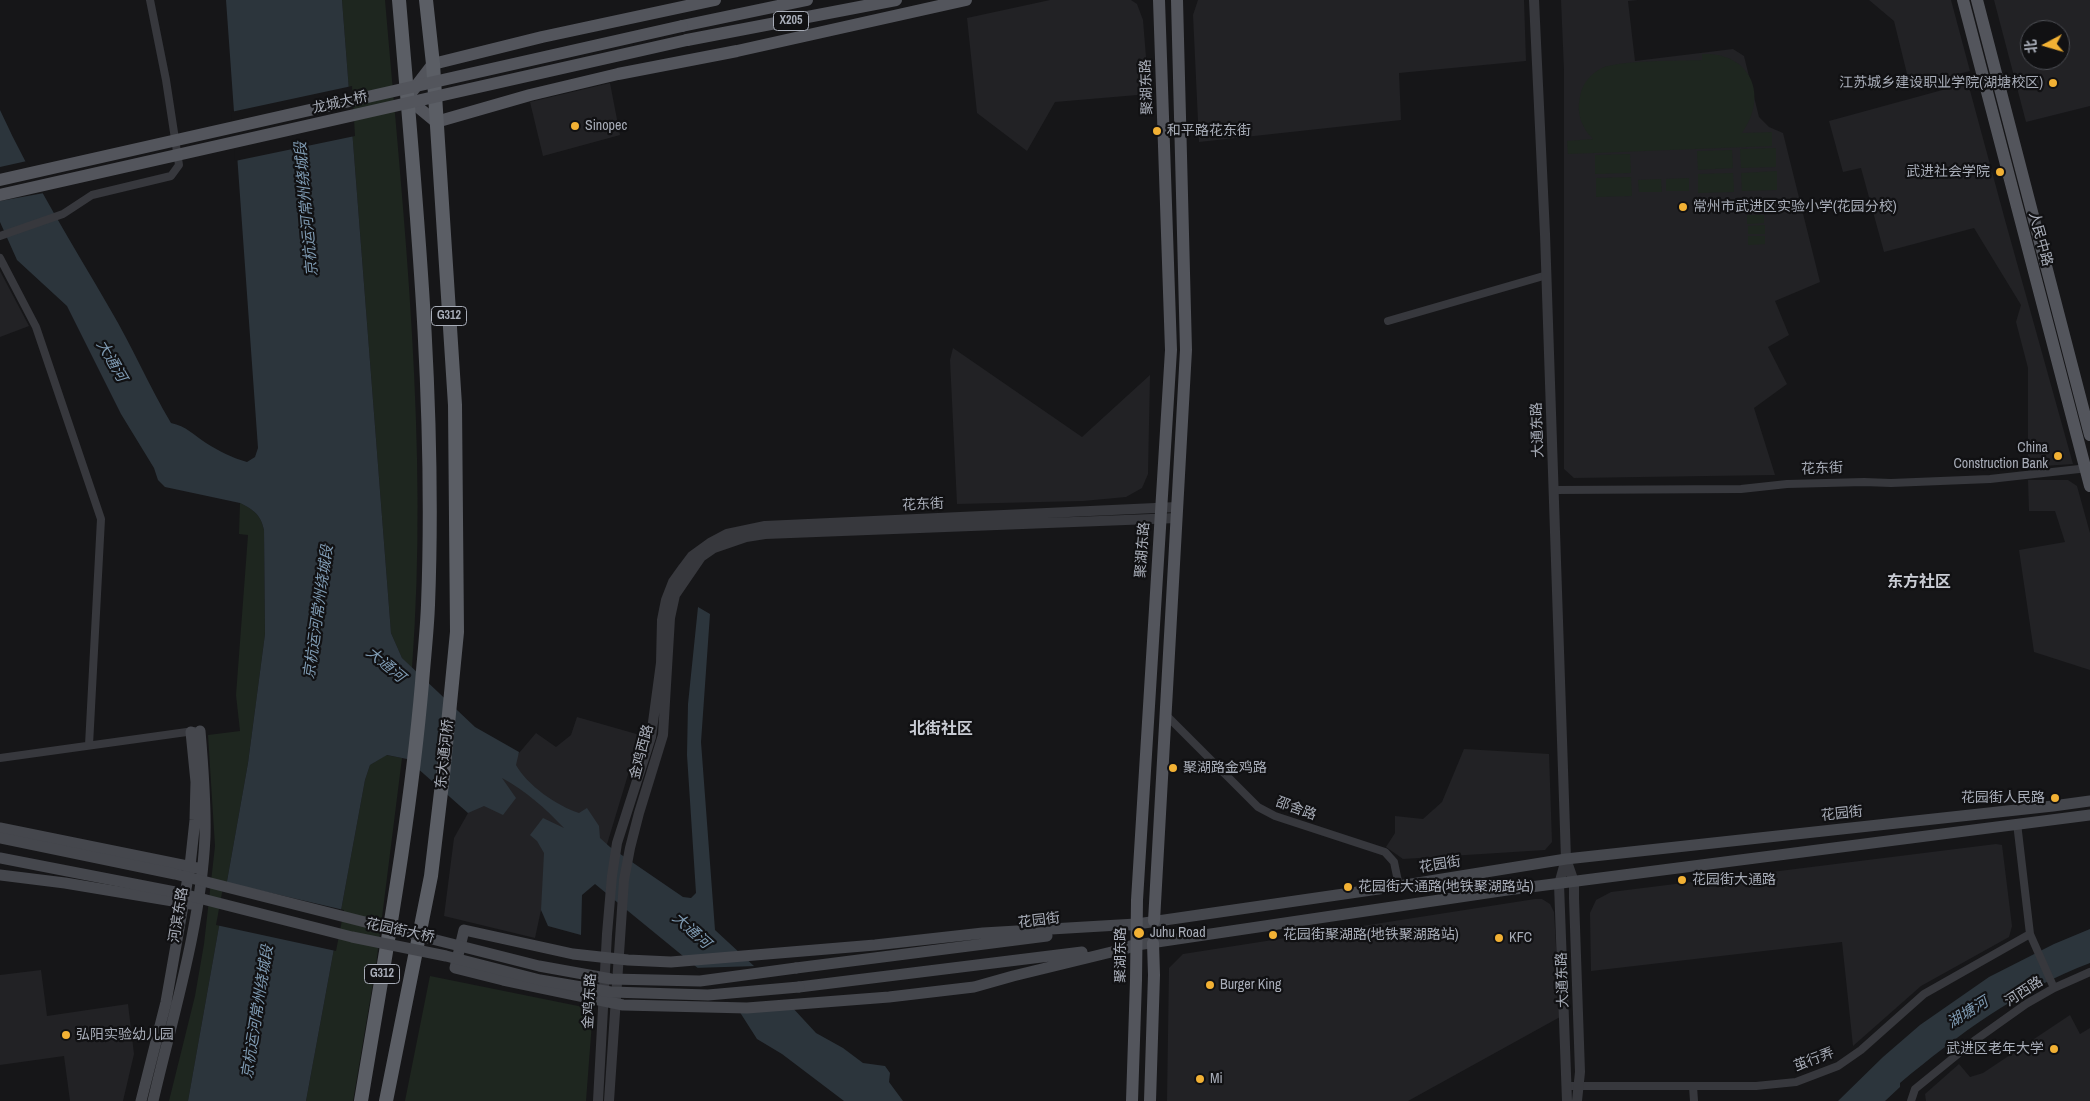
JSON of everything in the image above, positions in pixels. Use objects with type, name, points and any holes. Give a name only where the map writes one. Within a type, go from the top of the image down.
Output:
[{"type":"highway","name":"G312","points":[[360,1101],[404,847],[416,746],[428,607],[429,406],[422,283],[399,0]]},
{"type":"highway","name":"G312","points":[[426,0],[433,64],[436,122]]},
{"type":"highway","name":"东大通河桥","points":[[386,1101],[431,876],[443,775],[456,632],[455,405],[436,122]]},
{"type":"main road","points":[[715,0],[542,37],[433,64],[407,98],[436,122],[530,95],[618,74],[736,51],[966,0]]},
{"type":"main road","name":"龙城大桥","points":[[0,180],[682,26],[807,0]]},
{"type":"main road","name":"龙城大桥","points":[[0,195],[686,40],[896,0]]},
{"type":"main road","name":"聚湖东路","points":[[1132,1101],[1136,924],[1160,513],[1172,350],[1159,0]]},
{"type":"main road","points":[[1150,1101],[1154,921],[1186,350],[1177,0]]},
{"type":"main road","name":"人民中路","points":[[1963,0],[2088,468],[2090,486]]},
{"type":"main road","name":"人民中路","points":[[1977,0],[2090,434]]},
{"type":"main road","name":"河滨东路","points":[[142,1101],[191,904],[196,867],[204,838],[205,784],[196,731]]},
{"type":"main road","name":"花园街","points":[[796,968],[1136,924],[1399,886],[1566,859],[2090,801]]},
{"type":"main road","points":[[1136,924],[983,933],[750,957],[671,962],[605,958],[537,947],[464,930],[456,968],[609,1002],[658,1006],[732,1008],[804,1004],[974,987],[1153,943],[1559,884],[2090,815]]},
{"type":"main road","points":[[0,828],[196,867]]},
{"type":"main road","name":"花园街大桥","points":[[0,838],[175,874],[539,966],[611,979],[700,980],[796,968]]},
{"type":"main road","name":"花园街大桥","points":[[0,858],[175,892],[352,937],[446,956],[540,980],[611,992],[708,995],[798,987],[1136,946]]},
{"type":"main road","points":[[0,875],[73,884],[191,904]]},
{"type":"main road","name":"河滨东路","points":[[153,1101],[192,938],[191,904]]},
{"type":"street","points":[[0,236],[63,214],[92,196],[171,176],[179,165],[150,0]]},
{"type":"street","name":"大通东路","points":[[1534,0],[1547,275],[1566,859],[1574,882],[1580,1072],[1577,1101]]},
{"type":"street","points":[[0,258],[36,327],[101,520],[89,745]]},
{"type":"street","points":[[1388,321],[1547,275]]},
{"type":"street","name":"花东街","points":[[1554,490],[1741,489],[1787,484],[1898,483],[1990,479],[2088,468]]},
{"type":"street","name":"花东街","points":[[686,570],[692,556],[710,543],[727,534],[766,526],[1177,512]]},
{"type":"street","name":"金鸡西路","points":[[609,902],[617,843],[651,737],[661,663],[662,620],[666,600],[673,582],[686,570]]},
{"type":"street","name":"金鸡西路","points":[[621,910],[630,848],[663,735],[669,666],[670,618],[675,595],[686,570]]},
{"type":"street","name":"邵舍路","points":[[1166,715],[1258,807],[1275,816],[1385,852],[1394,862],[1399,886]]},
{"type":"street","points":[[0,758],[196,731]]},
{"type":"street","points":[[2017,823],[2030,934],[2034,947],[2053,985]]},
{"type":"street","name":"大通东路","points":[[1566,859],[1559,884],[1567,1101]]},
{"type":"street","name":"金鸡东路","points":[[609,902],[605,958],[609,1002],[609,1101]]},
{"type":"street","name":"金鸡东路","points":[[598,1101],[609,1002],[618,959],[621,910]]},
{"type":"street","name":"茧行弄","points":[[1566,1086],[1756,1086],[1796,1082],[1838,1066],[1861,1050],[1924,994],[2030,934]]},
{"type":"street","name":"河西路","points":[[1911,1101],[1915,1089],[1974,1041],[2053,985],[2090,972]]},
{"type":"street","points":[[1693,1086],[1694,1101]]},
{"type":"shaded area","points":[[342,0],[385,0],[400,167],[416,417],[418,501],[412,668],[402,658],[391,633]]},
{"type":"shaded area","points":[[1050,0],[1131,0],[1137,4],[1143,20],[1149,94],[1055,102],[1027,151],[977,113],[967,18]]},
{"type":"shaded area","points":[[1198,0],[1524,0],[1526,61],[1399,73],[1401,120],[1199,142],[1193,15]]},
{"type":"shaded area","name":"常州市武进区实验小学(花园分校)","points":[[1561,0],[1638,0],[1628,1],[1635,61],[1733,49],[1744,56],[1759,117],[1769,127],[1783,133],[1820,282],[1775,301],[1789,335],[1768,347],[1787,384],[1754,408],[1775,475],[1574,478],[1564,469],[1564,70]]},
{"type":"shaded area","points":[[1869,0],[1951,0],[1970,71],[1910,86],[1894,21]]},
{"type":"shaded area","name":"江苏城乡建设职业学院(湖塘校区)","points":[[1994,0],[2090,0],[2090,106],[2026,122]]},
{"type":"shaded area","points":[[1702,54],[1719,55],[1733,60],[1743,68],[1750,78],[1754,91],[1754,104],[1750,119],[1742,133],[1772,132],[1772,146],[1568,154],[1567,141],[1593,139],[1583,125],[1579,115],[1579,103],[1587,80],[1594,73],[1610,65],[1650,61],[1702,60]]},
{"type":"shaded area","points":[[610,83],[620,135],[543,156],[530,102]]},
{"type":"shaded area","points":[[1968,83],[2073,464],[2028,467],[2028,368],[2016,322],[2021,305],[1974,228],[1884,252],[1861,168],[1843,172],[1829,121]]},
{"type":"shaded area","points":[[1776,148],[1776,167],[1741,168],[1740,149]]},
{"type":"shaded area","points":[[1732,150],[1733,168],[1698,170],[1697,151]]},
{"type":"shaded area","points":[[1630,154],[1631,173],[1595,174],[1595,155]]},
{"type":"shaded area","points":[[1777,171],[1777,190],[1742,191],[1741,173]]},
{"type":"shaded area","points":[[1733,173],[1734,192],[1698,193],[1698,174]]},
{"type":"shaded area","points":[[1631,177],[1632,196],[1596,197],[1596,178]]},
{"type":"shaded area","points":[[1689,178],[1689,191],[1666,191],[1666,179]]},
{"type":"shaded area","points":[[1661,179],[1662,192],[1639,192],[1638,180]]},
{"type":"shaded area","points":[[1764,204],[1765,213],[1747,213],[1747,205]]},
{"type":"shaded area","points":[[1747,215],[1764,215],[1764,223],[1747,224]]},
{"type":"shaded area","points":[[1765,225],[1765,234],[1748,234],[1748,226]]},
{"type":"shaded area","points":[[1748,236],[1765,236],[1765,244],[1748,245]]},
{"type":"shaded area","points":[[0,271],[29,326],[0,337]]},
{"type":"shaded area","points":[[953,348],[1082,437],[1150,375],[1148,474],[1142,488],[1126,497],[1083,501],[957,504],[950,360]]},
{"type":"shaded area","points":[[2028,480],[2068,480],[2077,486],[2090,533],[2090,670],[2034,652],[2019,550],[2065,542],[2055,511],[2029,511]]},
{"type":"shaded area","points":[[240,503],[256,514],[261,520],[264,530],[265,634],[248,763],[188,1101],[169,1101],[195,996],[204,944],[215,846],[208,735],[240,731],[236,695],[248,535],[239,534]]},
{"type":"shaded area","points":[[577,717],[640,735],[595,884],[541,910],[535,938],[444,916],[454,838],[468,813],[536,733],[556,747],[571,735]]},
{"type":"shaded area","points":[[1464,749],[1549,754],[1552,842],[1545,850],[1403,859],[1386,847],[1395,833],[1395,816],[1423,819],[1442,802]]},
{"type":"shaded area","points":[[386,755],[402,758],[376,965],[353,1101],[306,1101],[365,780],[370,765]]},
{"type":"shaded area","points":[[1996,844],[2002,845],[2012,926],[2009,937],[1921,986],[1853,1046],[1842,942],[1591,971],[1590,913],[1596,900],[1611,892]]},
{"type":"shaded area","points":[[1542,899],[1550,904],[1554,912],[1560,1017],[1408,1101],[1167,1101],[1169,968],[1183,954]]},
{"type":"shaded area","name":"弘阳实验幼儿园","points":[[41,970],[47,1016],[128,1004],[134,1054],[123,1101],[70,1101],[64,1056],[0,1065],[0,975]]},
{"type":"shaded area","points":[[430,976],[593,1009],[586,1101],[405,1101]]},
{"type":"shaded area","name":"武进区老年大学","points":[[2070,1015],[2080,1034],[2090,1028],[2090,1101],[1926,1101],[1925,1094],[1959,1064],[1970,1077],[1983,1073]]},
{"type":"water","points":[[226,0],[342,0],[391,633],[402,658],[475,727],[519,752],[516,765],[527,780],[543,794],[570,810],[579,813],[587,808],[599,826],[600,838],[610,847],[683,897],[691,898],[696,893],[687,755],[688,704],[698,607],[710,614],[701,742],[715,930],[754,966],[816,1033],[843,1048],[863,1063],[885,1066],[890,1073],[889,1082],[903,1101],[844,1101],[782,1054],[757,1039],[727,992],[595,884],[582,895],[581,935],[548,926],[541,910],[544,853],[537,841],[530,835],[543,818],[564,828],[535,800],[502,778],[516,798],[503,815],[484,806],[468,813],[407,759],[387,755],[370,765],[365,780],[306,1101],[188,1101],[248,763],[265,634],[264,530],[261,520],[256,514],[240,503],[165,487],[158,480],[154,468],[121,414],[67,306],[17,260],[0,222],[0,110],[39,186],[118,323],[171,423],[186,429],[221,451],[247,462],[255,457],[258,448]]},
{"type":"water","name":"湖塘河","points":[[2090,929],[2090,963],[2038,986],[1990,1015],[1944,1047],[1900,1083],[1900,1087],[1885,1101],[1838,1101],[1883,1057],[1920,1025],[1989,977],[2054,944]]},
{"type":"pier","points":[[352,86],[355,136],[235,161],[231,112]]},
{"type":"pier","points":[[27,161],[44,193],[0,201],[0,167]]},
{"type":"pier","points":[[224,882],[344,910],[336,951],[216,925]]},
{"type":"pier","points":[[757,966],[794,1005],[734,1008],[725,994],[693,968]]},
{"type":"place","name":"江苏城乡建设职业学院(湖塘校区)","points":[[2053,83]]},
{"type":"place","name":"Sinopec","points":[[575,126]]},
{"type":"place","name":"和平路花东街","points":[[1157,131]]},
{"type":"place","name":"武进社会学院","points":[[2000,172]]},
{"type":"place","name":"常州市武进区实验小学(花园分校)","points":[[1683,207]]},
{"type":"place","name":"China Construction Bank","points":[[2058,456]]},
{"type":"place","name":"聚湖路金鸡路","points":[[1173,768]]},
{"type":"place","name":"花园街人民路","points":[[2055,798]]},
{"type":"place","name":"花园街大通路","points":[[1682,880]]},
{"type":"place","name":"花园街大通路(地铁聚湖路站)","points":[[1348,887]]},
{"type":"place","name":"Juhu Road","points":[[1139,933]]},
{"type":"place","name":"花园街聚湖路(地铁聚湖路站)","points":[[1273,935]]},
{"type":"place","name":"KFC","points":[[1499,938]]},
{"type":"place","name":"Burger King","points":[[1210,985]]},
{"type":"place","name":"弘阳实验幼儿园","points":[[66,1035]]},
{"type":"place","name":"武进区老年大学","points":[[2054,1049]]},
{"type":"place","name":"Mi","points":[[1200,1079]]},
{"type":"district","name":"东方社区","points":[[1919,583]]},
{"type":"district","name":"北街社区","points":[[941,730]]},
{"type":"water label","name":"京杭运河常州绕城段","points":[[307,209]]},
{"type":"water label","name":"大通河","points":[[111,361]]},
{"type":"water label","name":"京杭运河常州绕城段","points":[[319,612]]},
{"type":"water label","name":"大通河","points":[[385,665]]},
{"type":"water label","name":"大通河","points":[[691,931]]},
{"type":"water label","name":"京杭运河常州绕城段","points":[[258,1012]]}]
